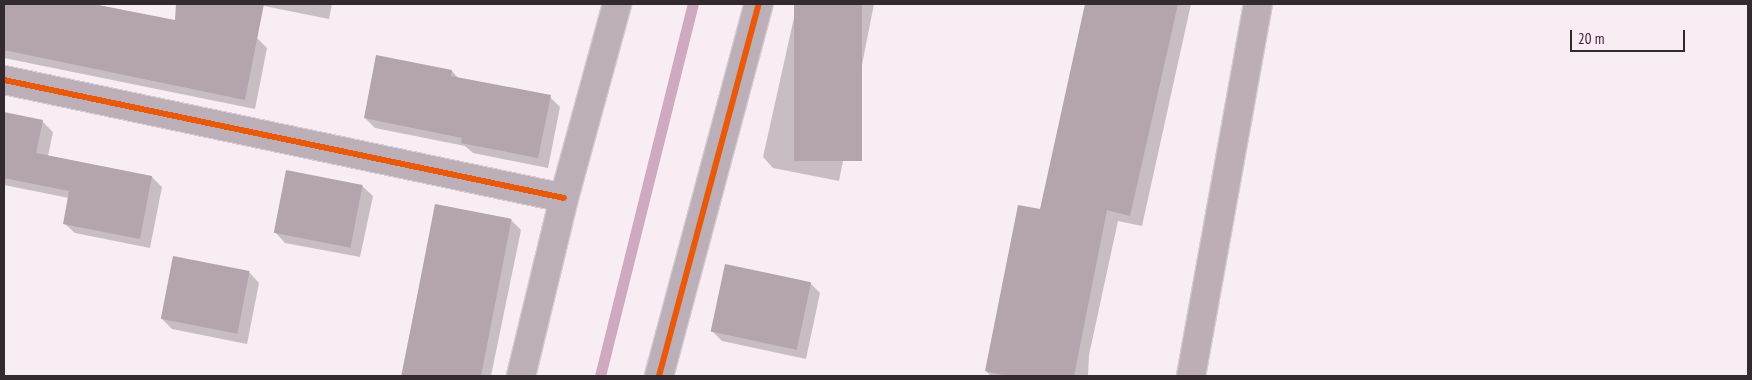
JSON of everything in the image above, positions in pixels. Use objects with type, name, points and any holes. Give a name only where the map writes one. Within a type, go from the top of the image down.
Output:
[{"type":"main road","points":[[1191,376],[1258,4]]},
{"type":"street","points":[[521,376],[564,198],[617,4]]},
{"type":"street","points":[[659,376],[759,4]]},
{"type":"street","points":[[4,80],[564,198]]},
{"type":"building","points":[[4,4],[93,4],[175,20],[176,4],[264,4],[245,100],[4,50]]},
{"type":"building","points":[[794,4],[862,4],[862,161],[794,161]]},
{"type":"building","points":[[1085,4],[1178,4],[1130,216],[1107,210],[1074,376],[1007,376],[985,371],[1018,205],[1040,209]]},
{"type":"building","points":[[376,55],[452,70],[451,76],[551,95],[538,158],[461,143],[462,138],[364,118]]},
{"type":"building","points":[[4,112],[43,120],[36,153],[152,176],[140,239],[63,224],[69,191],[4,178]]},
{"type":"building","points":[[286,170],[363,185],[350,248],[274,233]]},
{"type":"building","points":[[435,204],[512,219],[481,376],[402,376]]},
{"type":"building","points":[[173,256],[250,271],[237,334],[161,319]]},
{"type":"building","points":[[725,264],[811,282],[797,350],[711,331]]},
{"type":"waterway","points":[[600,376],[693,4]]},
{"type":"cycle path","points":[[659,376],[759,4]]},
{"type":"cycle path","points":[[4,80],[564,198]]}]
